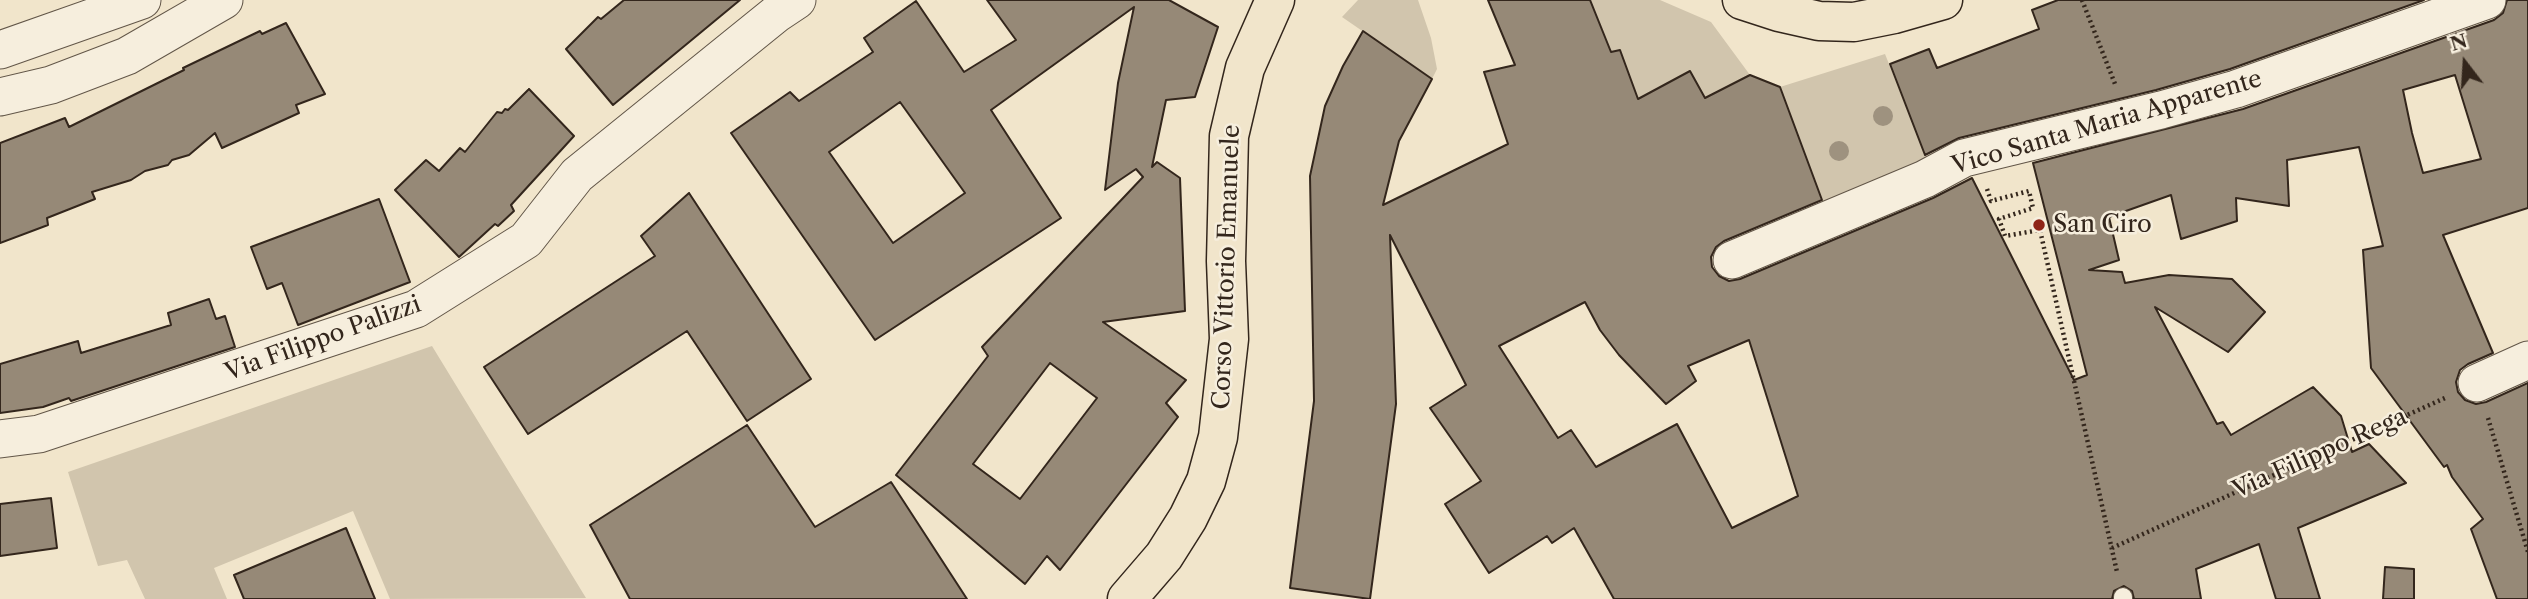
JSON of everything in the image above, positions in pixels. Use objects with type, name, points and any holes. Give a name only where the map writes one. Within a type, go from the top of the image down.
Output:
[{"type":"main road","name":"Corso Vittorio Emanuele","points":[[1127,599],[1164,556],[1188,517],[1206,481],[1218,437],[1228,339],[1226,261],[1229,136],[1245,68],[1275,0]]},
{"type":"main road","points":[[1742,0],[1819,21],[1854,22],[1894,15],[1943,0]]},
{"type":"street","points":[[0,50],[142,0]]},
{"type":"street","points":[[0,97],[51,85],[127,56],[224,0]]},
{"type":"street","name":"Via Filippo Palizzi","points":[[0,439],[39,435],[416,309],[526,240],[577,175],[776,14],[797,0]]},
{"type":"street","name":"Vico Santa Maria Apparente","points":[[1732,260],[1925,179],[1964,158],[2236,89],[2487,0]]},
{"type":"street","points":[[1944,168],[1983,177]]},
{"type":"street","points":[[2477,383],[2528,360]]},
{"type":"path","points":[[2082,0],[2128,117]]},
{"type":"path","points":[[1983,177],[1991,201],[2029,191],[2033,208],[1999,219],[2005,236],[2040,230],[2123,598]]},
{"type":"path","points":[[2477,383],[2528,552]]},
{"type":"path","name":"Via Filippo Rega","points":[[2111,548],[2477,383]]},
{"type":"shaded area","points":[[1358,0],[1418,0],[1431,38],[1437,69],[1432,79],[1342,17]]},
{"type":"shaded area","points":[[1590,0],[1660,0],[1711,22],[1750,75],[1705,98],[1690,71],[1630,104],[1631,81],[1620,50],[1611,52]]},
{"type":"shaded area","points":[[1885,54],[1929,164],[1825,207],[1780,87]]},
{"type":"shaded area","points":[[432,346],[586,598],[390,599],[353,511],[214,568],[227,599],[145,599],[127,560],[98,566],[68,472]]},
{"type":"building","points":[[624,0],[740,0],[613,105],[566,49],[598,17],[601,19]]},
{"type":"building","points":[[987,0],[1169,0],[1218,27],[1195,97],[1166,100],[1152,167],[1157,162],[1180,178],[1185,311],[1103,322],[1186,380],[1166,403],[1178,417],[1060,570],[1047,556],[1025,584],[896,475],[988,356],[982,347],[1143,177],[1136,169],[1105,190],[1118,83],[1134,7],[991,110],[1061,218],[875,340],[731,133],[790,92],[799,101],[873,52],[864,38],[916,1],[964,72],[1016,40]],"holes":[[[900,102],[965,193],[893,243],[829,152]],[[1050,363],[1097,398],[1020,499],[973,464]]]},
{"type":"building","points":[[1488,0],[1590,0],[1611,52],[1620,50],[1638,99],[1690,71],[1705,98],[1750,75],[1780,87],[1822,200],[1724,241],[1716,247],[1711,257],[1712,267],[1719,276],[1729,281],[1740,279],[1933,198],[1972,178],[2074,380],[2087,375],[2033,163],[2243,109],[2494,20],[2503,13],[2507,0],[2528,0],[2528,208],[2443,235],[2493,353],[2460,370],[2456,382],[2458,392],[2465,400],[2476,404],[2528,383],[2528,599],[2497,599],[2471,529],[2483,519],[2452,477],[2447,465],[2444,467],[2371,368],[2363,250],[2383,246],[2359,147],[2287,160],[2289,206],[2236,198],[2237,221],[2181,239],[2171,195],[2109,217],[2119,260],[2089,270],[2122,272],[2125,283],[2169,275],[2232,279],[2265,312],[2228,352],[2155,307],[2217,424],[2223,422],[2231,435],[2313,387],[2341,416],[2352,452],[2369,444],[2406,483],[2298,528],[2320,599],[2276,599],[2259,544],[2196,569],[2201,599],[2134,599],[2132,591],[2124,586],[2114,591],[2112,599],[1614,599],[1574,528],[1552,543],[1547,536],[1489,573],[1445,504],[1481,481],[1430,408],[1466,385],[1390,235],[1396,404],[1370,599],[1290,588],[1314,401],[1310,176],[1325,106],[1363,31],[1432,79],[1399,141],[1383,205],[1508,144],[1484,72],[1515,65]],"holes":[[[2455,75],[2481,159],[2423,173],[2403,90]],[[1585,302],[1600,330],[1619,355],[1666,404],[1696,381],[1688,366],[1749,340],[1798,496],[1732,528],[1677,424],[1596,467],[1571,430],[1558,438],[1499,346]]]},
{"type":"building","points":[[2058,0],[2424,0],[2230,69],[1959,138],[1925,155],[1890,64],[1929,49],[1937,68],[2039,29],[2032,10]]},
{"type":"building","points":[[286,23],[325,94],[296,105],[299,113],[222,148],[215,133],[189,155],[172,160],[168,165],[145,171],[131,180],[92,192],[95,199],[47,218],[48,225],[0,243],[0,143],[65,118],[69,127],[260,31],[262,34]]},
{"type":"building","points":[[529,89],[574,136],[511,205],[514,211],[498,226],[495,224],[459,257],[395,190],[426,160],[439,171],[460,148],[465,152],[497,112],[508,110]]},
{"type":"building","points":[[689,193],[811,379],[747,421],[687,331],[528,434],[484,367],[655,256],[641,236]]},
{"type":"building","points":[[379,199],[410,282],[298,325],[282,283],[267,289],[251,247]]},
{"type":"building","points":[[209,299],[216,319],[225,316],[235,347],[71,401],[69,398],[43,407],[0,413],[0,364],[78,341],[81,353],[171,325],[168,313]]},
{"type":"building","points":[[747,425],[815,527],[891,482],[967,599],[630,599],[590,525]]},
{"type":"building","points":[[51,498],[57,548],[0,556],[0,504]]},
{"type":"building","points":[[346,528],[375,599],[244,599],[234,575]]},
{"type":"building","points":[[2385,567],[2414,569],[2414,599],[2383,599]]},
{"type":"place","name":"San Ciro","points":[[2039,225]]}]
